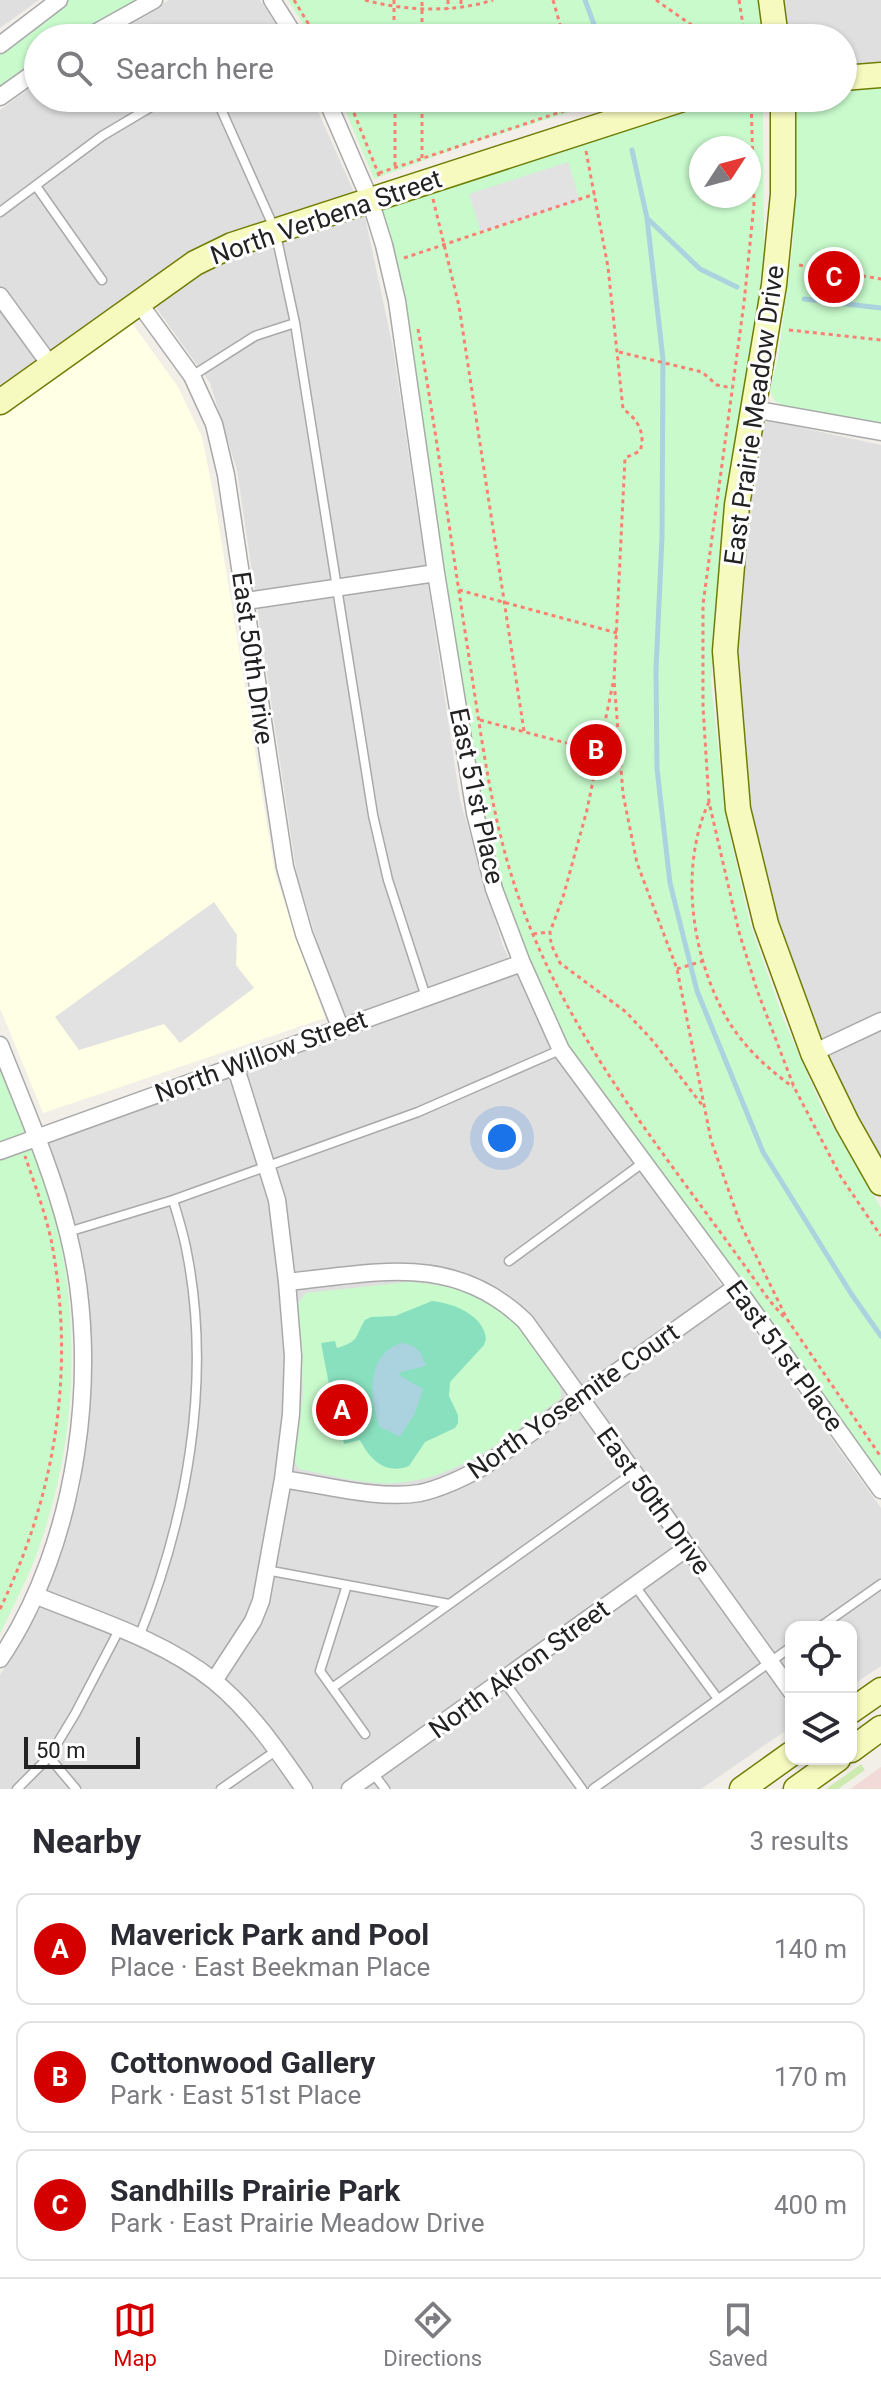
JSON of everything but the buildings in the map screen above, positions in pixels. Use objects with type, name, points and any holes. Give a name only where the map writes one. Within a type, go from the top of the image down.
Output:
[{"type":"street","points":[[28,24],[59,0]]},
{"type":"street","points":[[111,24],[154,0]]},
{"type":"street","points":[[272,0],[283,24]]},
{"type":"street","points":[[771,0],[774,24]]},
{"type":"street","points":[[0,45],[24,27]]},
{"type":"street","points":[[857,77],[881,75]]},
{"type":"street","points":[[0,97],[24,80]]},
{"type":"street","name":"East 51st Place","points":[[332,112],[370,200],[397,301],[436,573],[475,813],[494,889],[522,963],[561,1050],[881,1490]]},
{"type":"street","name":"North Verbena Street","points":[[0,402],[195,263],[232,245],[643,112]]},
{"type":"street","name":"East Prairie Meadow Drive","points":[[792,112],[774,285],[737,505],[725,651],[738,809],[766,924],[813,1053],[881,1183]]},
{"type":"street","points":[[0,296],[51,366]]},
{"type":"street","name":"East 50th Drive","points":[[139,303],[192,376],[214,424],[226,475],[285,867],[304,934],[340,1027]]},
{"type":"street","points":[[753,409],[881,432]]},
{"type":"street","points":[[246,601],[436,573]]},
{"type":"street","name":"North Willow Street","points":[[0,1151],[522,963]]},
{"type":"street","points":[[813,1053],[881,1021]]},
{"type":"street","points":[[0,1045],[28,1140],[68,1232],[79,1293],[82,1366],[80,1425],[57,1542],[37,1596],[0,1659]]},
{"type":"street","points":[[214,1681],[253,1621],[261,1601],[283,1479],[291,1414],[293,1356],[277,1200],[235,1065]]},
{"type":"street","name":"East 50th Drive","points":[[287,1282],[395,1272],[435,1273],[463,1280],[490,1293],[525,1321],[785,1683]]},
{"type":"street","name":"North Yosemite Court","points":[[283,1479],[384,1494],[417,1493],[453,1483],[483,1467],[736,1287]]},
{"type":"street","name":"North Akron Street","points":[[350,1789],[687,1548]]},
{"type":"street","points":[[37,1596],[139,1638],[214,1681],[245,1711],[304,1789]]},
{"type":"street","points":[[857,1707],[881,1690]]},
{"type":"street","points":[[857,1746],[881,1728]]},
{"type":"street","points":[[742,1789],[785,1758]]},
{"type":"street","points":[[796,1789],[830,1765]]},
{"type":"lane","points":[[0,212],[102,136],[142,112]]},
{"type":"lane","points":[[222,112],[275,230],[295,323],[373,815],[388,880],[426,997]]},
{"type":"lane","points":[[36,186],[102,280]]},
{"type":"lane","points":[[192,376],[255,336],[295,323]]},
{"type":"lane","points":[[68,1232],[173,1200],[418,1112],[561,1050]]},
{"type":"lane","points":[[509,1261],[644,1162]]},
{"type":"lane","points":[[139,1638],[161,1582],[179,1514],[194,1408],[194,1313],[187,1254],[173,1200]]},
{"type":"lane","points":[[332,1688],[633,1473]]},
{"type":"lane","points":[[266,1570],[449,1604]]},
{"type":"lane","points":[[829,1621],[881,1584]]},
{"type":"lane","points":[[347,1585],[320,1671],[365,1734]]},
{"type":"lane","points":[[635,1586],[718,1699]]},
{"type":"lane","points":[[17,1789],[49,1757],[119,1630]]},
{"type":"lane","points":[[593,1789],[785,1651]]},
{"type":"lane","points":[[503,1680],[582,1789]]},
{"type":"lane","points":[[221,1789],[277,1750]]},
{"type":"lane","points":[[49,1757],[76,1789]]},
{"type":"lane","points":[[373,1773],[385,1789]]},
{"type":"path","points":[[294,0],[309,24]]},
{"type":"path","points":[[365,0],[394,6],[448,9],[493,0]]},
{"type":"path","points":[[394,0],[394,24]]},
{"type":"path","points":[[422,0],[422,24]]},
{"type":"path","points":[[448,0],[448,9]]},
{"type":"path","points":[[461,0],[461,7]]},
{"type":"path","points":[[553,0],[560,24]]},
{"type":"path","points":[[656,0],[690,24]]},
{"type":"path","points":[[739,0],[743,24]]},
{"type":"path","points":[[354,112],[379,173],[562,112]]},
{"type":"path","points":[[395,112],[395,167]]},
{"type":"path","points":[[422,112],[422,158]]},
{"type":"path","points":[[619,352],[702,372],[717,385],[732,388],[754,204],[751,112]]},
{"type":"path","points":[[585,148],[619,352],[623,409],[638,423],[643,443],[640,451],[625,458],[614,680],[600,752],[563,897],[550,932],[551,944],[560,963],[626,1012],[653,1041],[703,1107]]},
{"type":"path","points":[[404,258],[595,194]]},
{"type":"path","points":[[432,198],[464,337],[524,731]]},
{"type":"path","points":[[799,265],[881,279]]},
{"type":"path","points":[[789,330],[881,340]]},
{"type":"path","points":[[431,409],[499,832],[520,901],[551,971],[600,1063],[769,1300],[787,1319]]},
{"type":"path","points":[[459,590],[617,633]]},
{"type":"path","points":[[614,680],[623,794],[637,863],[677,969],[703,1107],[731,1200],[787,1319],[881,1457]]},
{"type":"path","points":[[479,719],[600,752]]},
{"type":"path","points":[[794,1087],[773,1073],[731,1024],[701,962],[695,923],[694,870],[702,817],[709,802],[739,932],[757,990],[794,1087],[841,1177],[881,1236]]},
{"type":"path","points":[[533,934],[550,932]]},
{"type":"path","points":[[677,969],[701,962]]},
{"type":"path","points":[[551,971],[560,963]]},
{"type":"path","points":[[0,1609],[31,1538],[47,1485],[58,1424],[62,1362],[60,1312],[51,1243],[28,1140]]},
{"type":"shaded area","points":[[0,0],[39,0],[0,28]]},
{"type":"shaded area","points":[[169,0],[260,0],[276,24],[127,24]]},
{"type":"shaded area","points":[[777,0],[881,0],[881,68],[857,69],[857,24],[780,24]]},
{"type":"shaded area","points":[[24,92],[24,112],[318,112],[365,217],[393,348],[460,800],[503,946],[550,1046],[881,1508],[881,1666],[857,1682],[857,1621],[785,1621],[785,1731],[701,1789],[0,1789],[0,1675],[40,1609],[80,1490],[92,1357],[78,1240],[48,1140],[346,1034],[297,877],[237,470],[210,383],[142,288],[0,390],[0,110]]},
{"type":"shaded area","points":[[568,162],[580,201],[481,232],[469,194]]},
{"type":"shaded area","points":[[132,323],[178,387],[202,437],[275,874],[325,1018],[43,1113],[0,1008],[0,417]]},
{"type":"shaded area","points":[[762,419],[881,445],[881,1168],[819,1046],[776,926],[748,814],[736,661],[747,518]]},
{"type":"shaded area","points":[[214,902],[237,935],[236,965],[254,988],[180,1043],[164,1024],[79,1050],[55,1017]]},
{"type":"shaded area","points":[[881,1767],[881,1789],[850,1789]]},
{"type":"green space","points":[[59,0],[154,0],[111,24],[28,24]]},
{"type":"green space","points":[[288,0],[759,0],[762,24],[303,24]]},
{"type":"green space","points":[[24,27],[24,80],[0,97],[0,45]]},
{"type":"green space","points":[[881,87],[881,426],[782,405],[775,401],[770,390],[778,358],[793,245],[796,112],[857,112],[857,88]]},
{"type":"green space","points":[[346,112],[570,112],[466,145],[374,179]]},
{"type":"green space","points":[[684,112],[763,112],[764,267],[756,349],[722,549],[711,682],[726,818],[750,924],[783,1018],[823,1110],[881,1208],[881,1482],[563,1043],[503,897],[485,829],[408,314],[382,210]]},
{"type":"green space","points":[[0,1070],[34,1152],[55,1216],[66,1277],[72,1356],[60,1473],[38,1550],[0,1634]]},
{"type":"green space","points":[[408,1282],[468,1293],[498,1310],[526,1337],[552,1370],[560,1385],[561,1398],[498,1444],[430,1477],[379,1483],[299,1469],[294,1461],[303,1394],[298,1303],[306,1293]]},
{"type":"green space","points":[[432,1301],[449,1304],[474,1317],[486,1339],[450,1382],[449,1396],[458,1415],[455,1428],[425,1442],[409,1466],[393,1469],[374,1459],[360,1440],[344,1444],[338,1416],[330,1418],[327,1407],[333,1405],[321,1343],[335,1341],[337,1348],[344,1346],[356,1338],[365,1320],[395,1316]]},
{"type":"green space","points":[[861,1764],[865,1770],[838,1789],[826,1789]]},
{"type":"water","points":[[402,1343],[418,1350],[426,1366],[399,1375],[423,1389],[415,1413],[400,1437],[380,1427],[374,1403],[373,1378],[382,1356]]},
{"type":"waterway","points":[[585,0],[594,24]]},
{"type":"waterway","points":[[632,150],[647,218],[663,359],[662,537],[656,670],[657,769],[670,883],[697,991],[763,1152],[881,1336]]},
{"type":"waterway","points":[[647,218],[700,269],[737,287]]},
{"type":"waterway","points":[[804,299],[881,308]]},
{"type":"place","name":"Sandhills Prairie Park","points":[[834,277]]},
{"type":"place","name":"Cottonwood Gallery","points":[[596,750]]},
{"type":"place","name":"Maverick Park and Pool","points":[[342,1410]]}]
